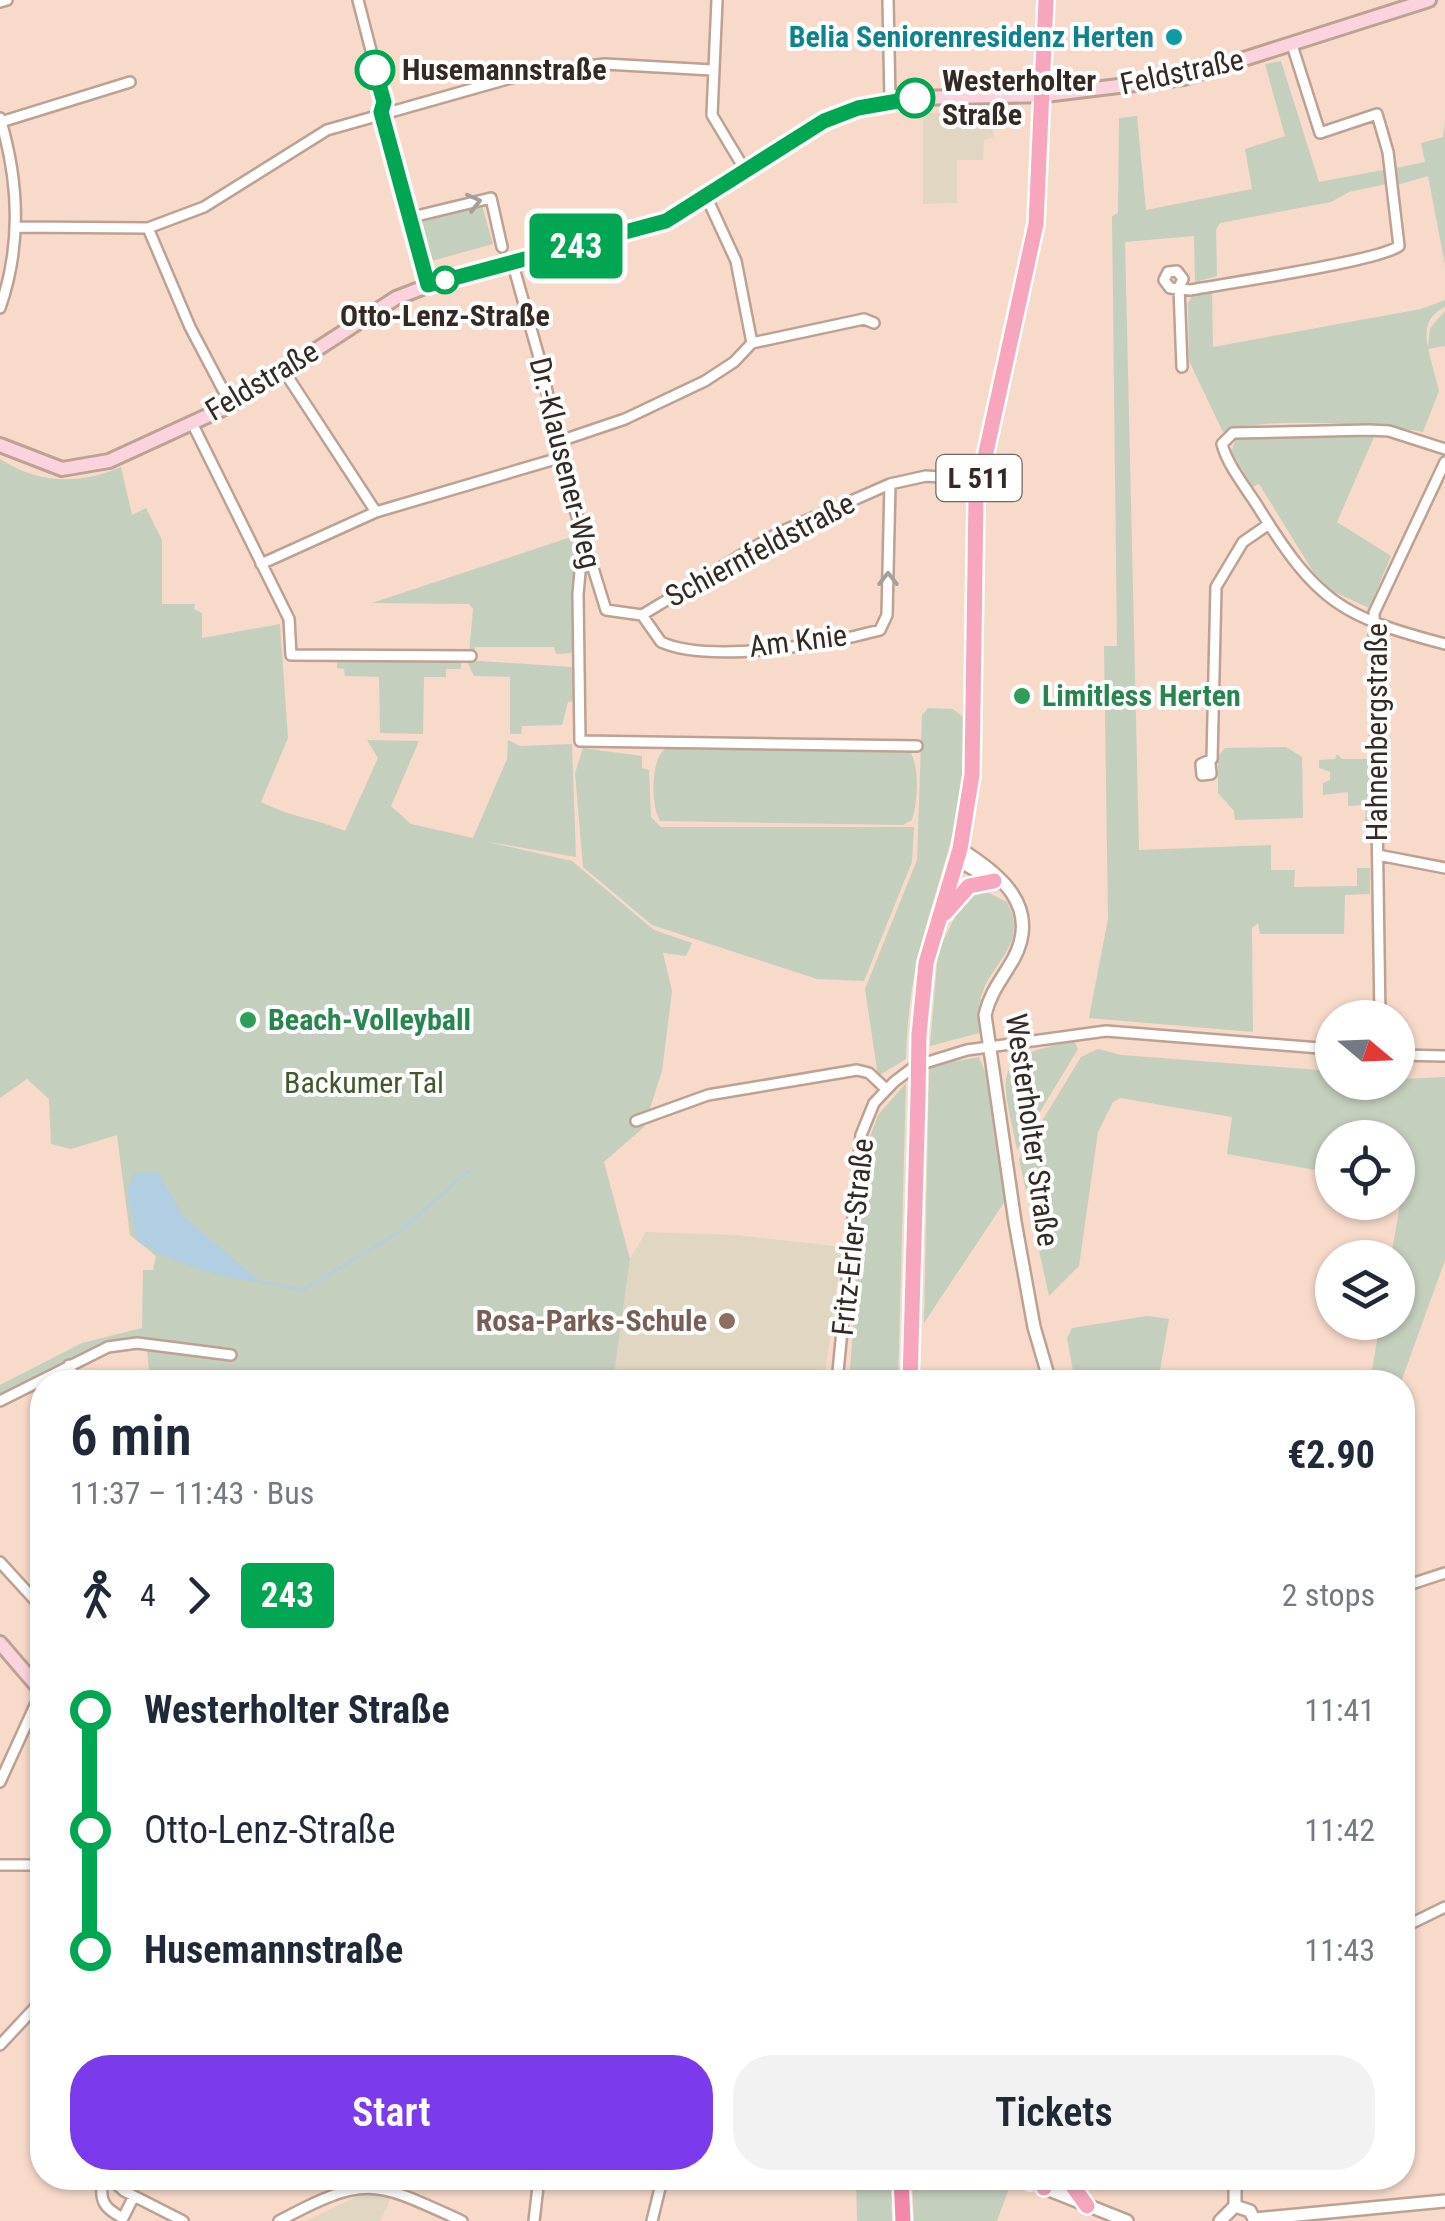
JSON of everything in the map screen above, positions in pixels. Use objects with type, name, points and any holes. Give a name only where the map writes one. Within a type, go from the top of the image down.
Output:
[{"type":"highway","points":[[902,2190],[903,2221]]},
{"type":"main road","name":"L 511","points":[[910,1370],[919,1035],[926,963],[959,854],[972,776],[972,547],[979,480],[1036,224],[1046,0]]},
{"type":"main road","name":"Feldstraße","points":[[0,445],[54,468],[80,469],[109,461],[231,406],[382,306],[428,285],[666,221],[824,121],[890,101],[1044,95],[1184,78],[1429,0]]},
{"type":"main road","points":[[935,929],[969,886],[994,881]]},
{"type":"main road","points":[[0,1643],[30,1677]]},
{"type":"main road","points":[[1076,2190],[1087,2206]]},
{"type":"street","points":[[0,2],[7,0]]},
{"type":"street","points":[[358,0],[384,102],[381,112],[428,285]]},
{"type":"street","points":[[717,0],[712,115],[745,170]]},
{"type":"street","points":[[888,0],[890,101]]},
{"type":"street","points":[[1182,367],[1179,287],[1190,290],[1362,258],[1399,246],[1392,177],[1378,114],[1320,133],[1292,46]]},
{"type":"street","points":[[17,227],[148,228],[204,208],[327,130],[381,112],[569,66],[605,64],[712,70]]},
{"type":"street","points":[[0,308],[17,227],[14,178],[0,120],[130,82]]},
{"type":"street","points":[[706,196],[736,261],[752,342]]},
{"type":"street","points":[[408,218],[491,198],[502,247]]},
{"type":"street","points":[[148,228],[190,327],[231,406]]},
{"type":"street","name":"Dr.-Klausener-Weg","points":[[512,261],[559,458],[602,607]]},
{"type":"street","points":[[557,442],[625,420],[692,388],[734,362],[752,342],[864,319],[874,323]]},
{"type":"street","points":[[284,371],[376,512]]},
{"type":"street","points":[[192,423],[289,619],[291,655],[471,656]]},
{"type":"street","points":[[1445,450],[1389,432],[1369,430],[1234,433],[1222,444],[1294,564],[1317,590],[1373,625],[1445,644]]},
{"type":"street","points":[[260,564],[376,512],[559,458]]},
{"type":"street","name":"Hahnenbergstraße","points":[[1380,1000],[1373,625],[1382,590],[1445,462]]},
{"type":"street","name":"Schiernfeldstraße","points":[[602,607],[642,615],[778,533],[890,484],[926,476],[979,480]]},
{"type":"street","name":"Am Knie","points":[[642,615],[651,634],[661,642],[692,649],[771,647],[880,630],[887,615],[890,484]]},
{"type":"street","points":[[1210,763],[1216,587],[1243,542],[1269,524]]},
{"type":"street","points":[[583,536],[578,594],[577,738],[592,744],[916,746]]},
{"type":"street","points":[[959,854],[1012,891]]},
{"type":"street","points":[[959,854],[1000,874],[1012,891]]},
{"type":"street","points":[[1378,855],[1445,868]]},
{"type":"street","name":"Westerholter Straße","points":[[1012,891],[1021,934],[1016,955],[987,1004],[987,1047],[1031,1313],[1047,1370]]},
{"type":"street","name":"Fritz-Erler-Straße","points":[[838,1370],[861,1135],[874,1103],[915,1066],[987,1047],[1106,1030],[1315,1048]]},
{"type":"street","points":[[1415,1055],[1445,1056]]},
{"type":"street","points":[[636,1121],[708,1095],[856,1070],[870,1073],[886,1089]]},
{"type":"street","points":[[61,1370],[108,1347],[137,1343],[231,1355]]},
{"type":"street","points":[[69,1366],[71,1370]]},
{"type":"street","points":[[0,1401],[30,1386]]},
{"type":"street","points":[[0,1562],[30,1595]]},
{"type":"street","points":[[1415,1582],[1445,1573]]},
{"type":"street","points":[[0,1782],[30,1717]]},
{"type":"street","points":[[0,1865],[30,1865]]},
{"type":"street","points":[[1415,1922],[1445,1907]]},
{"type":"street","points":[[0,2044],[30,2013]]},
{"type":"street","points":[[104,2190],[102,2201],[109,2211],[123,2218],[134,2196]]},
{"type":"street","points":[[125,2190],[183,2221]]},
{"type":"street","points":[[278,2221],[334,2190]]},
{"type":"street","points":[[392,2190],[462,2221]]},
{"type":"street","points":[[535,2221],[538,2190]]},
{"type":"street","points":[[652,2221],[660,2190]]},
{"type":"street","points":[[1055,2190],[1127,2221]]},
{"type":"street","points":[[1220,2221],[1235,2206],[1235,2190]]},
{"type":"street","points":[[1235,2206],[1246,2208],[1255,2220],[1445,2201]]},
{"type":"shaded area","points":[[923,113],[992,113],[993,137],[984,140],[983,160],[957,160],[957,203],[923,204]]},
{"type":"shaded area","name":"Rosa-Parks-Schule","points":[[646,1232],[736,1235],[842,1247],[826,1370],[615,1370],[630,1259]]},
{"type":"shaded area","points":[[364,2193],[391,2198],[380,2221],[306,2221]]},
{"type":"green space","points":[[1281,61],[1319,182],[1388,169],[1391,183],[1349,192],[1331,202],[1220,223],[1216,230],[1217,276],[1195,282],[1194,236],[1125,242],[1139,850],[1271,845],[1271,870],[1295,870],[1294,887],[1357,886],[1357,868],[1370,868],[1370,894],[1345,895],[1344,934],[1260,934],[1258,923],[1252,928],[1253,1032],[1089,1018],[1108,919],[1104,646],[1117,646],[1112,216],[1118,213],[1119,118],[1137,116],[1146,210],[1252,189],[1245,149],[1285,136],[1265,64]]},
{"type":"green space","points":[[1445,121],[1445,265],[1428,176],[1397,185],[1396,168],[1425,162],[1421,143],[1443,137]]},
{"type":"green space","points":[[481,202],[493,244],[428,262],[417,220]]},
{"type":"green space","points":[[1212,291],[1213,347],[1421,309],[1445,300],[1445,307],[1431,319],[1426,334],[1428,347],[1430,328],[1445,311],[1445,346],[1428,349],[1439,391],[1423,432],[1351,424],[1290,423],[1223,432],[1189,361],[1188,303],[1192,296]]},
{"type":"green space","points":[[1237,436],[1374,437],[1337,522],[1391,556],[1369,608],[1332,591],[1314,573],[1259,484],[1253,487],[1231,452]]},
{"type":"green space","name":"Backumer Tal","points":[[0,459],[29,473],[59,479],[90,477],[121,467],[132,515],[146,508],[162,540],[162,604],[195,604],[194,609],[202,613],[202,638],[280,624],[288,738],[261,802],[345,831],[378,758],[367,740],[419,741],[391,806],[411,824],[473,838],[507,759],[508,740],[520,746],[572,744],[576,857],[484,841],[572,861],[654,930],[692,943],[686,956],[663,953],[672,991],[662,1071],[644,1127],[604,1162],[630,1259],[615,1370],[149,1370],[147,1350],[108,1347],[62,1370],[30,1370],[30,1386],[0,1401],[0,1385],[82,1343],[142,1328],[143,1270],[153,1270],[156,1256],[130,1235],[117,1135],[71,1149],[51,1144],[49,1099],[27,1079],[0,1098]]},
{"type":"green space","points":[[574,536],[575,645],[571,653],[556,654],[554,647],[475,647],[475,654],[469,654],[473,609],[469,604],[372,603]]},
{"type":"green space","points":[[337,660],[461,660],[461,669],[446,669],[446,677],[424,677],[423,734],[380,733],[379,677],[345,676],[344,669],[337,668]]},
{"type":"green space","points":[[466,660],[572,667],[573,701],[568,702],[562,725],[522,726],[521,734],[510,734],[510,677],[474,676]]},
{"type":"green space","points":[[928,708],[953,709],[964,718],[965,769],[954,828],[916,967],[906,1059],[878,1076],[865,989],[917,860],[922,715]]},
{"type":"green space","points":[[1286,747],[1302,757],[1303,818],[1235,820],[1234,811],[1218,793],[1218,756],[1225,748]]},
{"type":"green space","points":[[583,748],[642,756],[642,768],[649,770],[651,817],[661,827],[914,827],[912,862],[864,981],[817,979],[652,925],[583,867],[575,773]]},
{"type":"green space","points":[[665,749],[909,750],[916,774],[914,813],[912,820],[903,825],[660,821],[654,784],[657,763]]},
{"type":"green space","points":[[1337,754],[1342,759],[1369,759],[1369,835],[1363,831],[1366,811],[1362,805],[1348,806],[1348,792],[1323,795],[1323,783],[1330,780],[1330,772],[1319,768],[1319,760],[1335,759]]},
{"type":"green space","points":[[985,891],[1007,902],[1014,927],[1009,947],[983,992],[979,1033],[930,1046],[938,951],[964,899]]},
{"type":"green space","points":[[1074,1041],[1078,1049],[1017,1150],[1007,1074],[1026,1055]]},
{"type":"green space","points":[[1098,1049],[1122,1055],[1315,1070],[1315,1100],[1415,1100],[1415,1078],[1445,1077],[1445,1260],[1405,1370],[1372,1370],[1377,1340],[1415,1340],[1415,1240],[1394,1240],[1397,1220],[1415,1220],[1415,1120],[1315,1120],[1315,1170],[1227,1154],[1232,1117],[1120,1098],[1113,1102],[1098,1132],[1079,1266],[1049,1296],[1019,1159],[1081,1057]]},
{"type":"green space","points":[[979,1057],[986,1074],[1005,1201],[924,1323],[929,1066]]},
{"type":"green space","points":[[906,1083],[898,1370],[850,1370],[867,1145],[878,1115]]},
{"type":"green space","points":[[1147,1316],[1169,1319],[1160,1370],[1073,1370],[1067,1338],[1072,1328]]},
{"type":"green space","points":[[856,2190],[891,2190],[892,2221],[857,2221]]},
{"type":"green space","points":[[913,2190],[1008,2191],[997,2221],[914,2221]]},
{"type":"water","points":[[158,1172],[183,1216],[261,1282],[197,1268],[138,1242],[127,1191],[134,1173]]},
{"type":"waterway","points":[[261,1282],[303,1290],[399,1232],[470,1170]]},
{"type":"bus line","name":"243","points":[[375,70],[384,102],[381,112],[428,285],[666,221],[824,121],[858,108],[915,98]]},
{"type":"place","name":"Belia Seniorenresidenz Herten","points":[[1174,37]]},
{"type":"place","name":"Husemannstraße","points":[[375,70]]},
{"type":"place","name":"Westerholter Straße","points":[[915,98]]},
{"type":"place","name":"Otto-Lenz-Straße","points":[[445,280]]},
{"type":"place","name":"Limitless Herten","points":[[1022,696]]},
{"type":"place","name":"Beach-Volleyball","points":[[248,1020]]},
{"type":"place","name":"Rosa-Parks-Schule","points":[[727,1321]]}]
